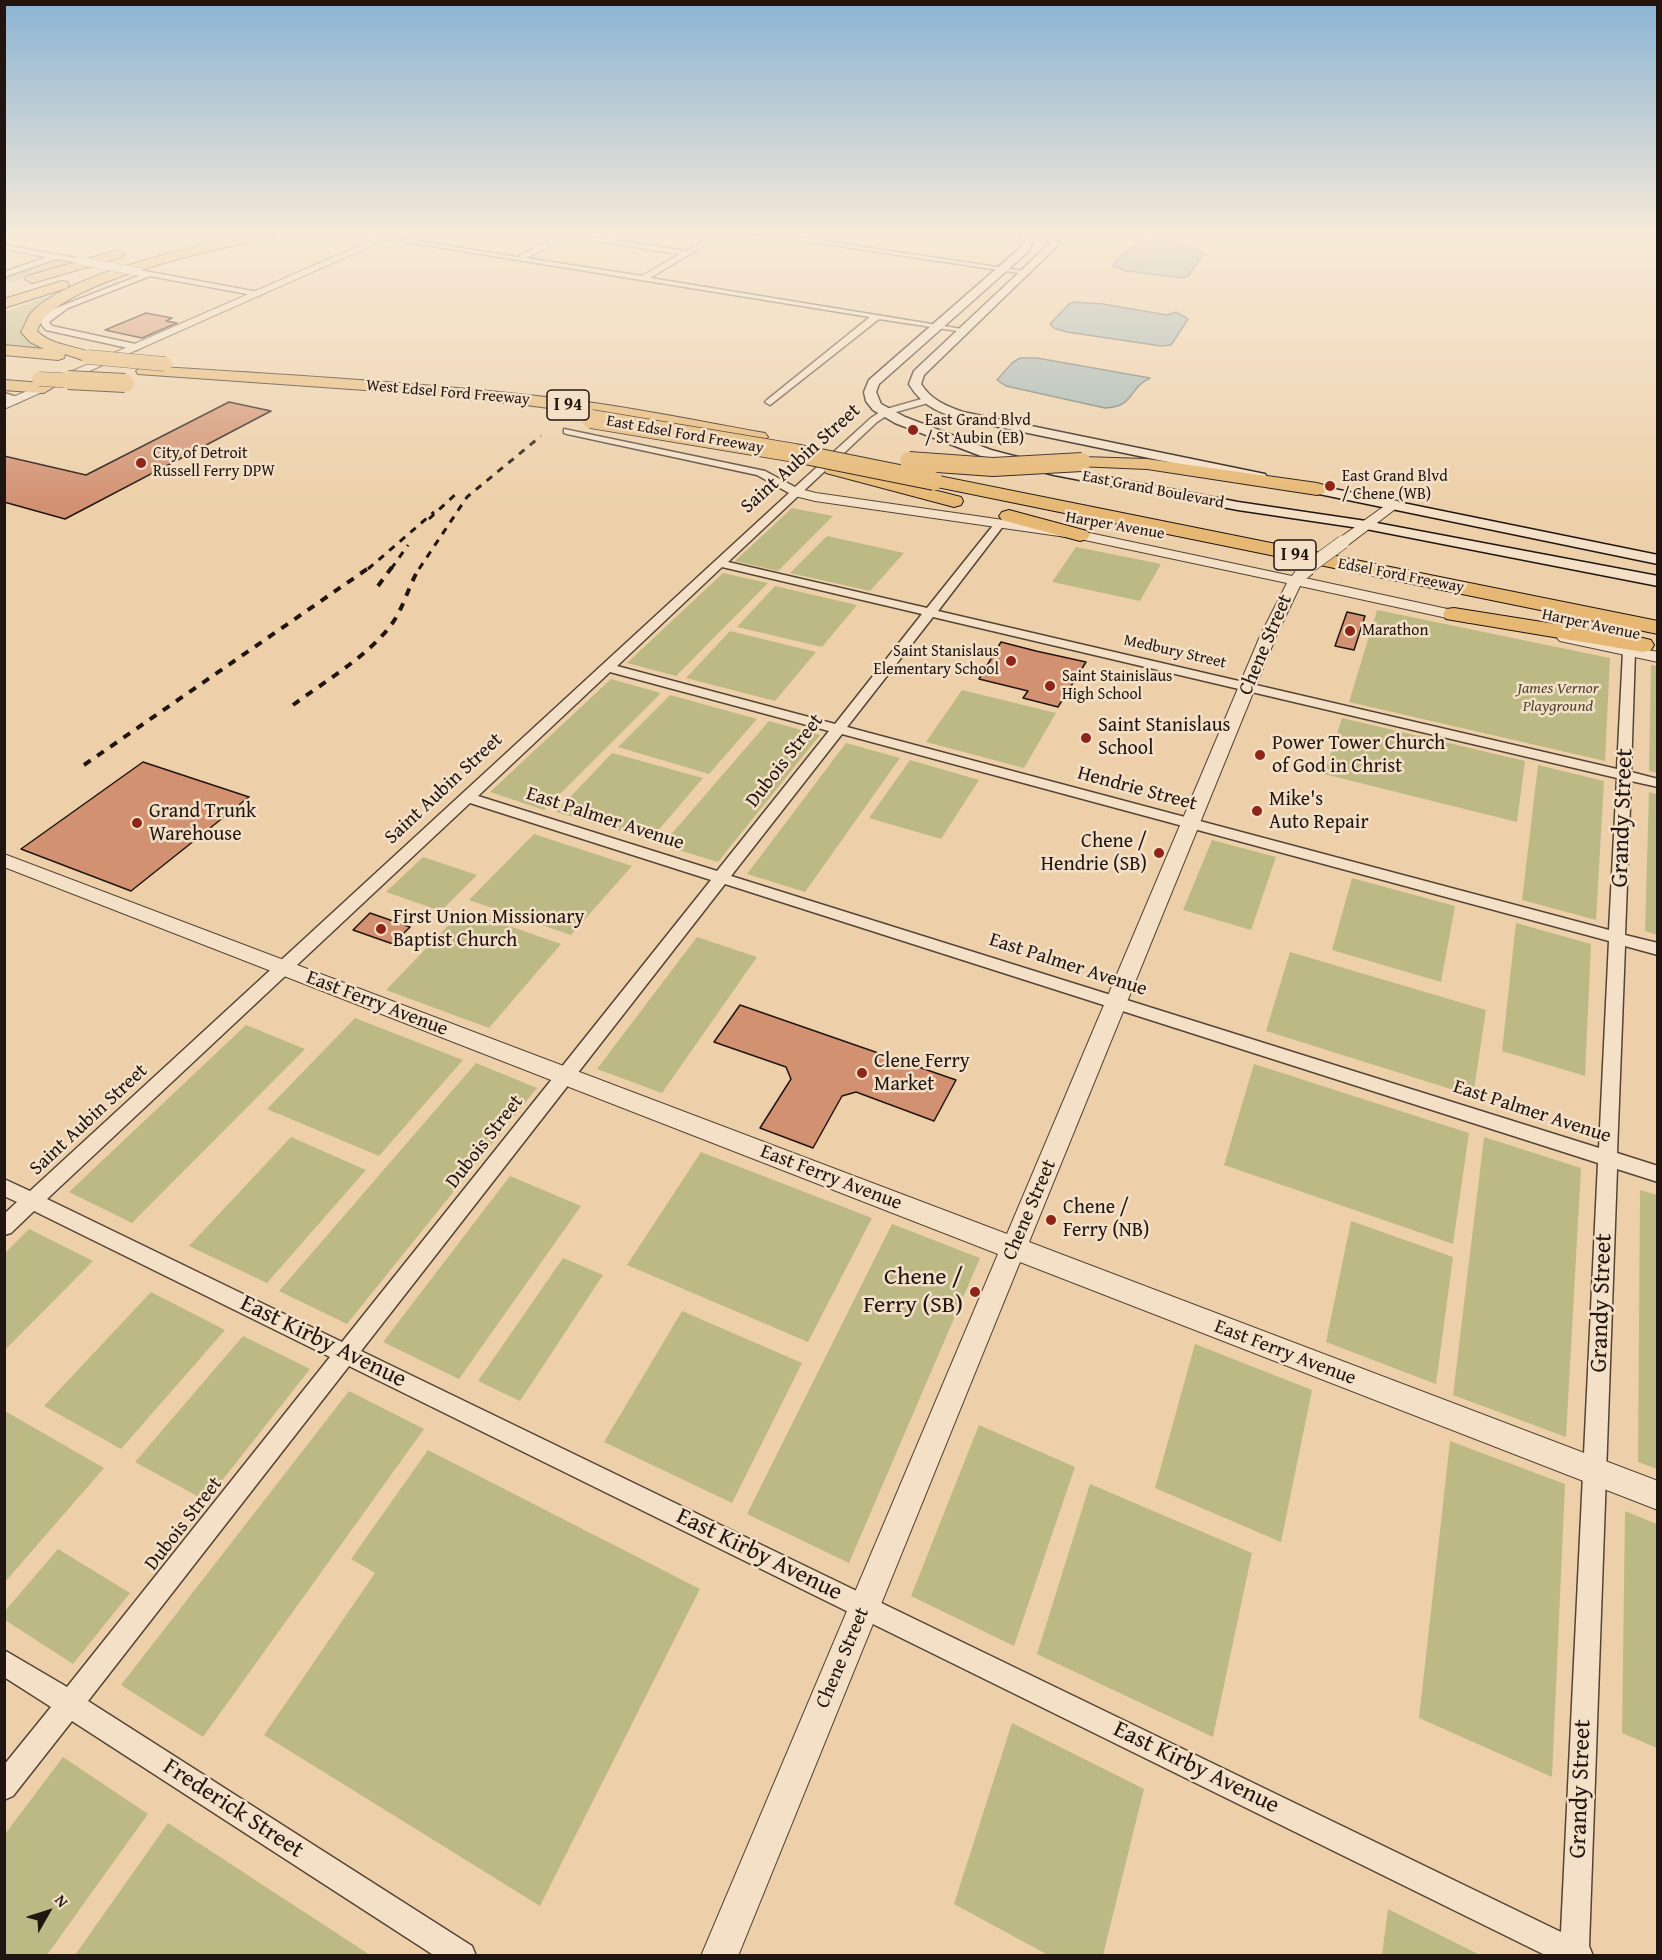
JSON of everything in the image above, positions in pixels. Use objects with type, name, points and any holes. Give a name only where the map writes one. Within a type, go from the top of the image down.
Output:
[{"type":"highway","points":[[30,324],[29,332],[43,345],[75,364]]},
{"type":"highway","points":[[4,350],[58,352]]},
{"type":"highway","points":[[4,360],[75,364],[165,364],[307,376],[337,389]]},
{"type":"highway","points":[[25,369],[75,364],[133,377],[290,393],[337,389]]},
{"type":"highway","points":[[4,385],[133,377]]},
{"type":"highway","points":[[4,378],[41,383]]},
{"type":"highway","name":"West Edsel Ford Freeway","points":[[337,389],[375,386],[600,410],[759,437],[958,479]]},
{"type":"highway","name":"East Edsel Ford Freeway","points":[[337,389],[591,419],[795,453],[934,481]]},
{"type":"highway","points":[[591,419],[832,469],[1080,535]]},
{"type":"highway","points":[[759,437],[794,438],[876,455],[942,465],[993,467],[1082,462],[1147,464],[1317,489]]},
{"type":"highway","name":"Edsel Ford Freeway","points":[[958,479],[1658,620]]},
{"type":"highway","name":"Edsel Ford Freeway","points":[[934,481],[1658,628]]},
{"type":"highway","points":[[1454,614],[1658,648]]},
{"type":"main road","points":[[925,400],[918,390],[916,378],[920,370],[969,324]]},
{"type":"main road","points":[[886,412],[872,401],[870,392],[873,384],[939,326]]},
{"type":"main road","points":[[913,349],[926,349],[938,354]]},
{"type":"main road","name":"East Grand Boulevard","points":[[925,400],[958,414],[992,422],[1658,560]]},
{"type":"main road","name":"East Grand Boulevard","points":[[886,412],[900,420],[986,453],[1059,472],[1238,506],[1366,525],[1658,580]]},
{"type":"main road","points":[[1432,537],[1425,530],[1428,523],[1457,518]]},
{"type":"main road","points":[[1611,572],[1631,566],[1634,555]]},
{"type":"street","points":[[45,324],[49,328],[137,347]]},
{"type":"street","points":[[4,406],[41,383],[137,347],[188,324]]},
{"type":"street","points":[[770,402],[866,324]]},
{"type":"street","points":[[929,324],[963,330]]},
{"type":"street","points":[[4,396],[17,400]]},
{"type":"street","name":"Saint Aubin Street","points":[[4,1227],[874,420],[886,412],[925,400]]},
{"type":"street","name":"Harper Avenue","points":[[567,431],[761,473],[796,492],[815,497],[1080,535],[1299,576],[1454,614],[1658,657]]},
{"type":"street","name":"Chene Street","points":[[719,1956],[1248,687],[1299,576],[1394,504]]},
{"type":"street","name":"Dubois Street","points":[[4,1787],[999,525]]},
{"type":"street","name":"Medbury Street","points":[[718,563],[1658,783]]},
{"type":"street","name":"Grandy Street","points":[[1576,1955],[1629,651]]},
{"type":"street","name":"Hendrie Street","points":[[607,667],[1658,949]]},
{"type":"street","name":"East Palmer Avenue","points":[[466,797],[1658,1174]]},
{"type":"street","name":"East Ferry Avenue","points":[[4,860],[1658,1496]]},
{"type":"street","name":"East Kirby Avenue","points":[[4,1187],[1576,1955]]},
{"type":"street","name":"Frederick Street","points":[[4,1662],[462,1956]]},
{"type":"green space","points":[[4,324],[32,324],[34,344],[46,351],[5,347]]},
{"type":"green space","points":[[792,508],[833,516],[778,571],[735,561]]},
{"type":"green space","points":[[827,536],[904,553],[870,591],[790,573]]},
{"type":"green space","points":[[1076,547],[1161,564],[1140,601],[1052,582]]},
{"type":"green space","points":[[723,573],[768,583],[676,676],[627,663]]},
{"type":"green space","points":[[775,586],[857,605],[822,647],[737,627]]},
{"type":"green space","name":"James Vernor Playground","points":[[1377,610],[1610,658],[1605,761],[1349,702]]},
{"type":"green space","points":[[730,631],[816,652],[775,701],[686,678]]},
{"type":"green space","points":[[1651,665],[1657,666],[1657,773],[1649,771]]},
{"type":"green space","points":[[611,679],[661,693],[544,810],[490,792]]},
{"type":"green space","points":[[962,690],[1056,713],[1024,768],[926,742]]},
{"type":"green space","points":[[670,695],[757,719],[709,774],[618,747]]},
{"type":"green space","points":[[1342,718],[1525,761],[1517,822],[1324,774]]},
{"type":"green space","points":[[769,721],[820,735],[718,862],[662,845]]},
{"type":"green space","points":[[846,743],[900,758],[805,892],[747,874]]},
{"type":"green space","points":[[612,753],[703,778],[650,840],[556,812]]},
{"type":"green space","points":[[910,760],[979,780],[941,839],[869,818]]},
{"type":"green space","points":[[1538,765],[1604,781],[1596,920],[1522,900]]},
{"type":"green space","points":[[1649,792],[1657,794],[1657,935],[1645,931]]},
{"type":"green space","points":[[534,834],[632,866],[571,935],[469,900]]},
{"type":"green space","points":[[1212,840],[1276,857],[1251,930],[1183,910]]},
{"type":"green space","points":[[423,857],[477,875],[441,911],[386,892]]},
{"type":"green space","points":[[1352,878],[1455,906],[1441,982],[1332,950]]},
{"type":"green space","points":[[463,910],[561,944],[489,1028],[386,990]]},
{"type":"green space","points":[[1516,923],[1591,944],[1585,1076],[1502,1051]]},
{"type":"green space","points":[[697,937],[757,957],[662,1093],[597,1069]]},
{"type":"green space","points":[[1290,952],[1486,1010],[1473,1096],[1266,1031]]},
{"type":"green space","points":[[355,1018],[463,1060],[379,1156],[267,1109]]},
{"type":"green space","points":[[246,1025],[305,1049],[132,1223],[69,1192]]},
{"type":"green space","points":[[476,1063],[537,1088],[347,1324],[279,1291]]},
{"type":"green space","points":[[1254,1064],[1469,1133],[1453,1244],[1224,1165]]},
{"type":"green space","points":[[291,1137],[366,1170],[267,1283],[189,1246]]},
{"type":"green space","points":[[1484,1137],[1581,1168],[1566,1437],[1453,1395]]},
{"type":"green space","points":[[701,1152],[872,1218],[808,1342],[627,1265]]},
{"type":"green space","points":[[510,1176],[581,1206],[459,1379],[383,1342]]},
{"type":"green space","points":[[1640,1190],[1657,1195],[1657,1469],[1638,1462]]},
{"type":"green space","points":[[1351,1221],[1453,1257],[1436,1384],[1326,1342]]},
{"type":"green space","points":[[892,1224],[980,1258],[849,1563],[747,1514]]},
{"type":"green space","points":[[29,1229],[93,1261],[5,1350],[5,1253]]},
{"type":"green space","points":[[563,1258],[603,1275],[520,1401],[478,1381]]},
{"type":"green space","points":[[151,1292],[225,1330],[121,1449],[44,1406]]},
{"type":"green space","points":[[682,1311],[802,1363],[732,1503],[604,1442]]},
{"type":"green space","points":[[243,1336],[310,1369],[206,1501],[135,1462]]},
{"type":"green space","points":[[1195,1344],[1312,1390],[1281,1542],[1155,1488]]},
{"type":"green space","points":[[349,1391],[424,1429],[203,1737],[121,1685]]},
{"type":"green space","points":[[5,1411],[104,1468],[5,1582]]},
{"type":"green space","points":[[979,1425],[1075,1467],[1014,1646],[911,1596]]},
{"type":"green space","points":[[1450,1441],[1565,1484],[1552,1777],[1419,1718]]},
{"type":"green space","points":[[428,1450],[700,1589],[540,1906],[264,1735],[375,1573],[351,1559]]},
{"type":"green space","points":[[1090,1484],[1252,1553],[1213,1737],[1037,1654]]},
{"type":"green space","points":[[1625,1511],[1657,1524],[1657,1748],[1622,1733]]},
{"type":"green space","points":[[58,1549],[130,1593],[73,1664],[5,1620],[5,1611]]},
{"type":"green space","points":[[1012,1723],[1144,1789],[1103,1955],[1048,1955],[954,1904]]},
{"type":"green space","points":[[63,1757],[148,1814],[47,1955],[5,1955],[5,1834]]},
{"type":"green space","points":[[168,1823],[370,1955],[75,1955]]},
{"type":"green space","points":[[1388,1909],[1480,1955],[1382,1955]]},
{"type":"water","points":[[1050,324],[1184,324],[1171,345],[1161,346],[1054,328]]},
{"type":"water","points":[[1020,358],[1037,358],[1150,378],[1138,387],[1127,401],[1115,407],[1105,408],[1006,386],[997,380],[1012,363]]},
{"type":"building","points":[[118,324],[174,324],[142,338],[105,330]]},
{"type":"building","name":"City of Detroit Russell Ferry DPW","points":[[229,402],[271,411],[65,519],[4,502],[4,456],[86,475]]},
{"type":"building","name":"Marathon","points":[[1347,612],[1365,616],[1354,650],[1335,646]]},
{"type":"building","points":[[1001,642],[1086,662],[1058,707],[1023,698],[1028,691],[979,679]]},
{"type":"building","name":"Grand Trunk Warehouse","points":[[143,762],[249,797],[131,891],[21,849]]},
{"type":"building","name":"First Union Missionary Baptist Church","points":[[370,913],[410,927],[393,944],[353,930]]},
{"type":"building","name":"Clene Ferry Market","points":[[740,1005],[956,1080],[934,1121],[856,1092],[842,1096],[813,1148],[760,1128],[791,1079],[786,1067],[714,1042]]},
{"type":"railway","points":[[419,569],[467,497],[541,436]]},
{"type":"railway","points":[[429,519],[458,492]]},
{"type":"railway","points":[[368,569],[434,512]]},
{"type":"railway","points":[[391,569],[408,545]]},
{"type":"railway","points":[[84,765],[370,567]]},
{"type":"railway","points":[[378,586],[392,567]]},
{"type":"railway","points":[[293,705],[345,668],[381,636],[391,625],[403,604],[420,567]]},
{"type":"place","name":"East Grand Blvd / St Aubin (EB)","points":[[913,430]]},
{"type":"place","name":"City of Detroit Russell Ferry DPW","points":[[141,463]]},
{"type":"place","name":"East Grand Blvd / Chene (WB)","points":[[1330,486]]},
{"type":"place","name":"Marathon","points":[[1350,631]]},
{"type":"place","name":"Saint Stanislaus Elementary School","points":[[1011,661]]},
{"type":"place","name":"Saint Stainislaus High School","points":[[1050,686]]},
{"type":"place","name":"Saint Stanislaus School","points":[[1086,738]]},
{"type":"place","name":"Power Tower Church of God in Christ","points":[[1260,755]]},
{"type":"place","name":"Mike's Auto Repair","points":[[1257,811]]},
{"type":"place","name":"Grand Trunk Warehouse","points":[[137,823]]},
{"type":"place","name":"Chene / Hendrie (SB)","points":[[1159,853]]},
{"type":"place","name":"First Union Missionary Baptist Church","points":[[381,929]]},
{"type":"place","name":"Clene Ferry Market","points":[[862,1073]]},
{"type":"place","name":"Chene / Ferry (NB)","points":[[1051,1220]]},
{"type":"place","name":"Chene / Ferry (SB)","points":[[975,1292]]}]
